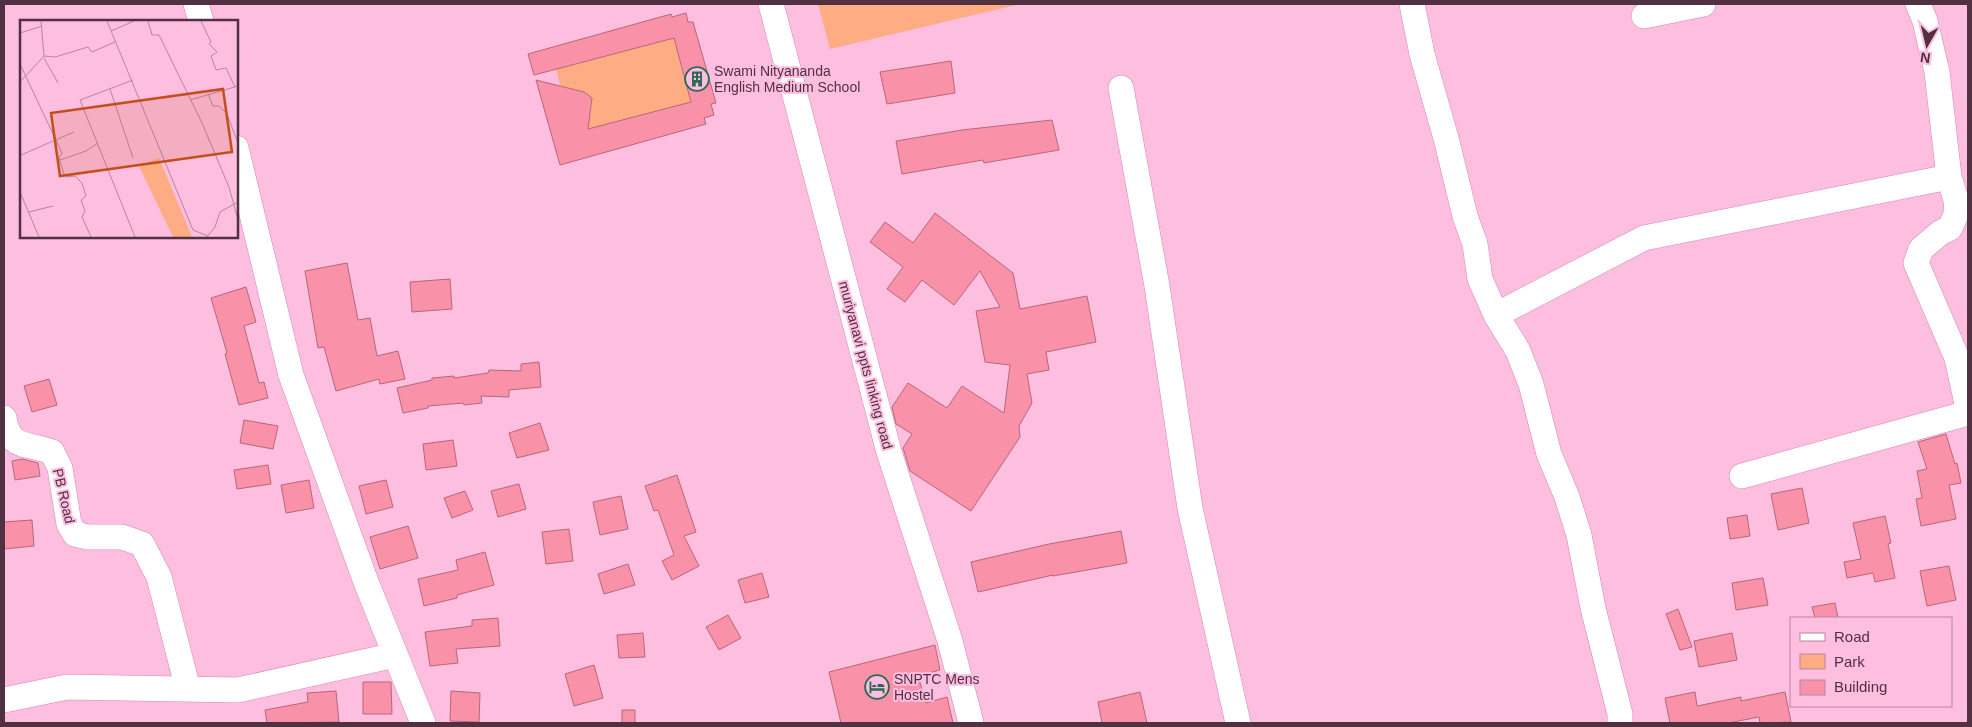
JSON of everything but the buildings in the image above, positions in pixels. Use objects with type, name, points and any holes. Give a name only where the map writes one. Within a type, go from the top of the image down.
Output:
[{"type":"street","points":[[196,4],[201,20]]},
{"type":"street","name":"muriyanavi ppts linking road","points":[[771,4],[889,452],[950,642],[970,723]]},
{"type":"street","points":[[1412,4],[1422,54],[1447,142],[1465,216],[1475,244],[1480,279],[1496,314],[1518,351],[1531,384],[1549,454],[1567,497],[1579,535],[1593,608],[1620,714],[1620,723]]},
{"type":"street","points":[[1644,16],[1703,4]]},
{"type":"street","points":[[1918,4],[1925,21],[1937,72],[1948,177],[1956,200],[1957,212],[1950,228],[1940,233],[1921,249],[1916,263],[1957,358],[1968,408]]},
{"type":"street","points":[[1121,88],[1157,286],[1190,508],[1238,723]]},
{"type":"street","points":[[238,156],[291,375],[366,582],[423,723]]},
{"type":"street","points":[[1496,314],[1644,238],[1948,177]]},
{"type":"street","points":[[1742,476],[1968,413]]},
{"type":"street","name":"PB Road","points":[[4,418],[6,431],[12,440],[52,452],[60,468],[69,524],[75,534],[88,537],[122,537],[142,544],[159,577],[188,689]]},
{"type":"street","points":[[4,700],[67,687],[238,690],[395,655]]},
{"type":"green space","points":[[818,4],[1020,4],[830,49]]},
{"type":"green space","points":[[674,38],[691,102],[576,133],[582,116],[591,110],[592,98],[578,91],[562,93],[556,69]]},
{"type":"place","name":"Swami Nityananda English Medium School","points":[[697,79]]},
{"type":"place","name":"SNPTC Mens Hostel","points":[[877,687]]}]
